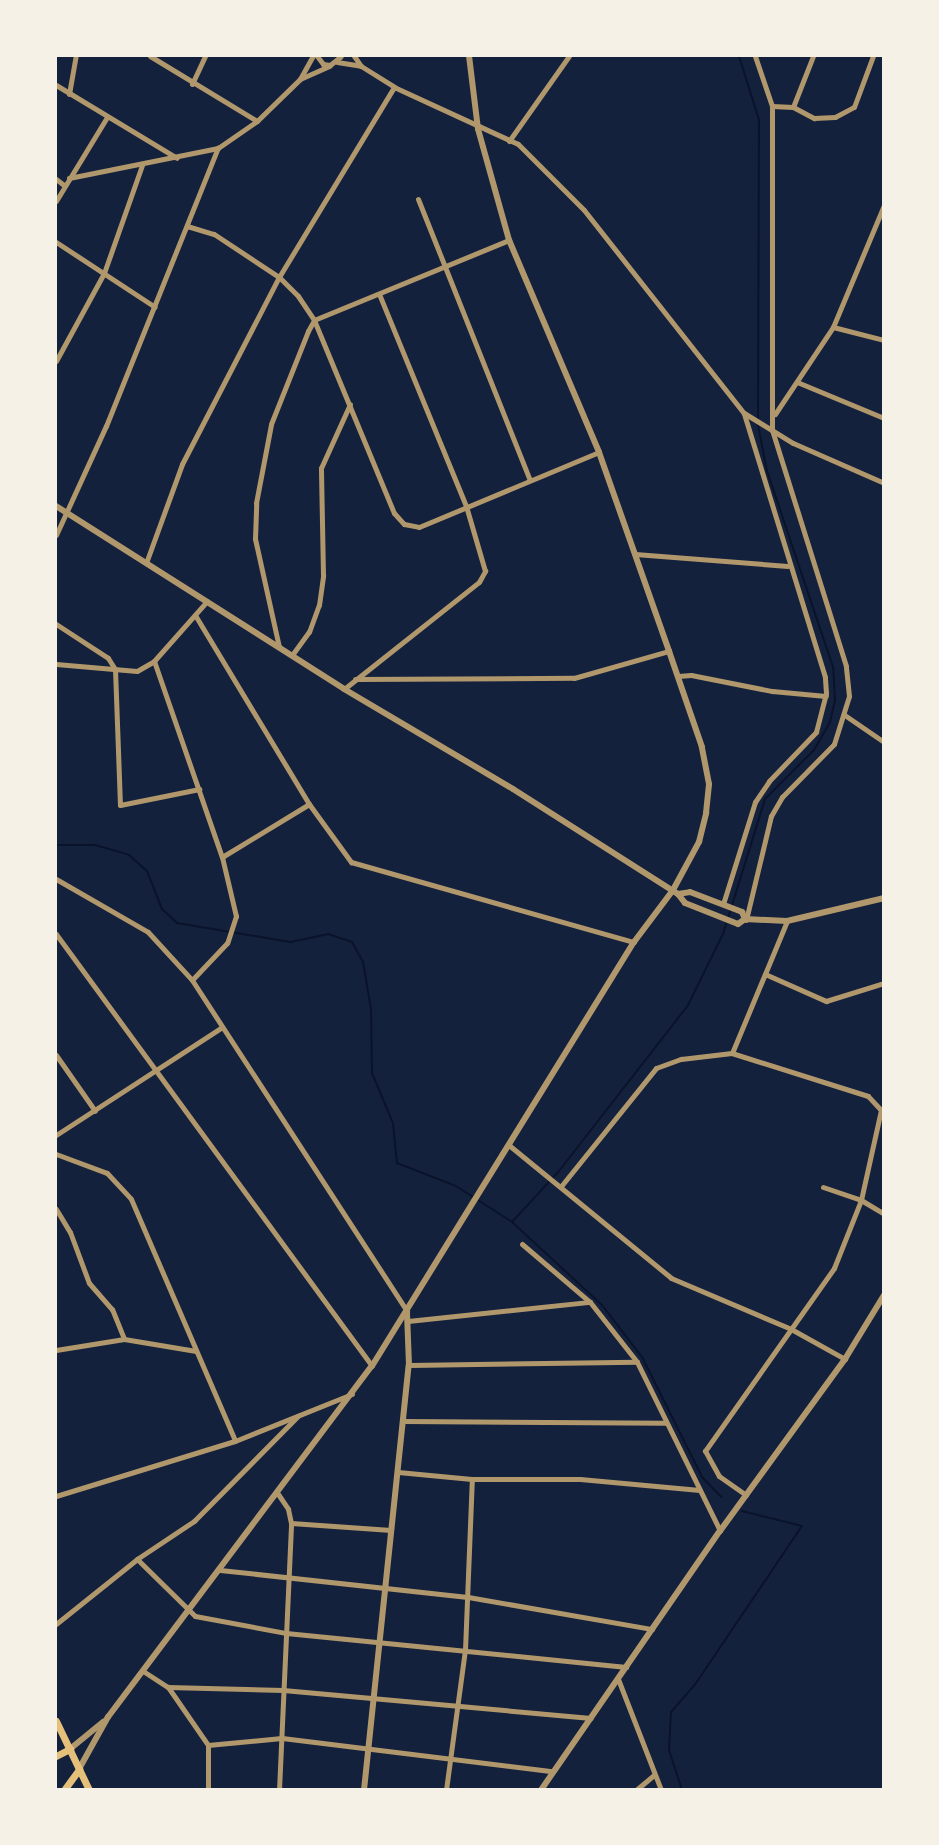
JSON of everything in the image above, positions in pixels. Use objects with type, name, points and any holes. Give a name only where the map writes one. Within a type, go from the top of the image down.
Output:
[{"type":"main road","points":[[56,1721],[89,1790]]},
{"type":"main road","points":[[56,1756],[70,1749]]},
{"type":"main road","points":[[64,1790],[79,1769]]},
{"type":"street","points":[[69,94],[76,56]]},
{"type":"street","points":[[150,56],[192,84],[257,121]]},
{"type":"street","points":[[192,84],[205,56]]},
{"type":"street","points":[[69,178],[178,158],[218,148],[257,121],[300,79],[315,56],[323,64],[330,65]]},
{"type":"street","points":[[337,62],[341,56]]},
{"type":"street","points":[[354,56],[361,66],[394,87],[478,129],[518,144],[584,210],[744,413],[764,426],[884,483]]},
{"type":"street","points":[[79,1769],[108,1717],[278,1494],[372,1366],[634,942],[675,892],[699,842],[709,784],[702,747],[599,452],[509,240],[478,129],[469,56]]},
{"type":"street","points":[[509,141],[569,56]]},
{"type":"street","points":[[746,920],[771,816],[782,797],[828,752],[846,716],[846,666],[772,430],[774,416],[772,106],[755,56]]},
{"type":"street","points":[[794,107],[813,56]]},
{"type":"street","points":[[772,106],[794,107],[814,118],[835,117],[854,107],[873,56]]},
{"type":"street","points":[[300,79],[337,62],[361,66]]},
{"type":"street","points":[[56,85],[178,158]]},
{"type":"street","points":[[146,563],[182,464],[279,277],[394,87]]},
{"type":"street","points":[[56,201],[106,117]]},
{"type":"street","points":[[56,535],[68,513],[155,307],[218,148]]},
{"type":"street","points":[[56,361],[105,273],[142,165]]},
{"type":"street","points":[[56,179],[65,186]]},
{"type":"street","points":[[56,188],[65,186]]},
{"type":"street","points":[[418,199],[530,480]]},
{"type":"street","points":[[774,416],[833,327],[884,205]]},
{"type":"street","points":[[187,226],[214,234],[279,277],[314,320],[398,520],[419,527],[599,452]]},
{"type":"street","points":[[279,647],[255,539],[256,503],[271,424],[314,320],[446,268],[509,240]]},
{"type":"street","points":[[56,242],[155,307]]},
{"type":"street","points":[[344,689],[483,577],[485,565],[466,506],[379,294]]},
{"type":"street","points":[[833,327],[884,340]]},
{"type":"street","points":[[797,382],[884,418]]},
{"type":"street","points":[[292,655],[309,632],[319,605],[323,575],[321,468],[350,404]]},
{"type":"street","points":[[725,905],[755,802],[769,781],[816,732],[826,696],[825,676],[788,566],[744,413]]},
{"type":"street","points":[[56,506],[344,689],[513,789],[675,892],[685,903],[738,924],[746,920],[787,921],[884,898]]},
{"type":"street","points":[[635,554],[788,566]]},
{"type":"street","points":[[56,664],[137,670],[154,660],[207,602]]},
{"type":"street","points":[[195,615],[309,804],[351,862],[634,942]]},
{"type":"street","points":[[56,624],[108,658],[115,669],[120,805],[199,789]]},
{"type":"street","points":[[355,679],[574,678],[669,651]]},
{"type":"street","points":[[154,660],[222,857],[236,916],[227,943],[192,980]]},
{"type":"street","points":[[678,676],[692,675],[772,691],[826,696]]},
{"type":"street","points":[[846,716],[884,742]]},
{"type":"street","points":[[222,857],[309,804]]},
{"type":"street","points":[[56,879],[148,932],[192,980],[407,1311],[409,1365],[363,1790]]},
{"type":"street","points":[[675,892],[690,892],[725,905],[742,912],[746,920]]},
{"type":"street","points":[[732,1053],[787,921]]},
{"type":"street","points":[[56,934],[372,1366]]},
{"type":"street","points":[[765,974],[826,1001],[884,983]]},
{"type":"street","points":[[56,1135],[222,1027]]},
{"type":"street","points":[[560,1184],[656,1068],[681,1059],[732,1053],[868,1096],[882,1111],[861,1200],[834,1268],[705,1451],[719,1476],[745,1496]]},
{"type":"street","points":[[56,1054],[95,1111]]},
{"type":"street","points":[[510,1146],[545,1171],[671,1278],[791,1329],[845,1359]]},
{"type":"street","points":[[56,1154],[107,1173],[131,1199],[235,1441]]},
{"type":"street","points":[[824,1187],[861,1200],[884,1214]]},
{"type":"street","points":[[56,1209],[70,1232],[89,1282],[112,1309],[124,1339]]},
{"type":"street","points":[[522,1244],[590,1302],[637,1362],[720,1531]]},
{"type":"street","points":[[541,1790],[731,1515],[845,1359],[884,1295]]},
{"type":"street","points":[[408,1321],[590,1302]]},
{"type":"street","points":[[56,1350],[124,1339],[196,1351]]},
{"type":"street","points":[[409,1365],[637,1362]]},
{"type":"street","points":[[56,1496],[235,1441],[353,1393]]},
{"type":"street","points":[[56,1624],[137,1558],[194,1521],[298,1416]]},
{"type":"street","points":[[403,1421],[665,1423]]},
{"type":"street","points":[[398,1472],[472,1479],[580,1479],[699,1490]]},
{"type":"street","points":[[446,1790],[459,1708],[465,1650],[472,1479]]},
{"type":"street","points":[[278,1494],[288,1509],[291,1523],[279,1790]]},
{"type":"street","points":[[291,1523],[391,1530]]},
{"type":"street","points":[[137,1558],[195,1616],[286,1633],[626,1667]]},
{"type":"street","points":[[220,1570],[468,1597],[652,1629]]},
{"type":"street","points":[[143,1671],[168,1687],[208,1744],[208,1790]]},
{"type":"street","points":[[618,1679],[661,1790]]},
{"type":"street","points":[[168,1687],[283,1690],[373,1697],[459,1708],[591,1718]]},
{"type":"street","points":[[70,1749],[108,1717]]},
{"type":"street","points":[[208,1744],[282,1738],[368,1751],[552,1772]]},
{"type":"street","points":[[636,1790],[654,1775]]},
{"type":"waterway","points":[[739,56],[759,120],[758,419]]},
{"type":"waterway","points":[[512,1222],[559,1171],[688,1005],[723,934],[765,799],[814,750],[830,722],[835,701],[833,667],[767,471],[758,425]]},
{"type":"waterway","points":[[56,845],[95,845],[129,855],[147,871],[162,909],[177,923],[291,942],[328,934],[352,942],[363,962],[371,1009],[372,1073],[393,1123],[397,1163],[456,1186],[512,1222],[602,1305],[642,1357],[702,1477],[721,1497]]},
{"type":"waterway","points":[[682,1790],[669,1750],[671,1712],[694,1686],[802,1526],[742,1511]]}]
